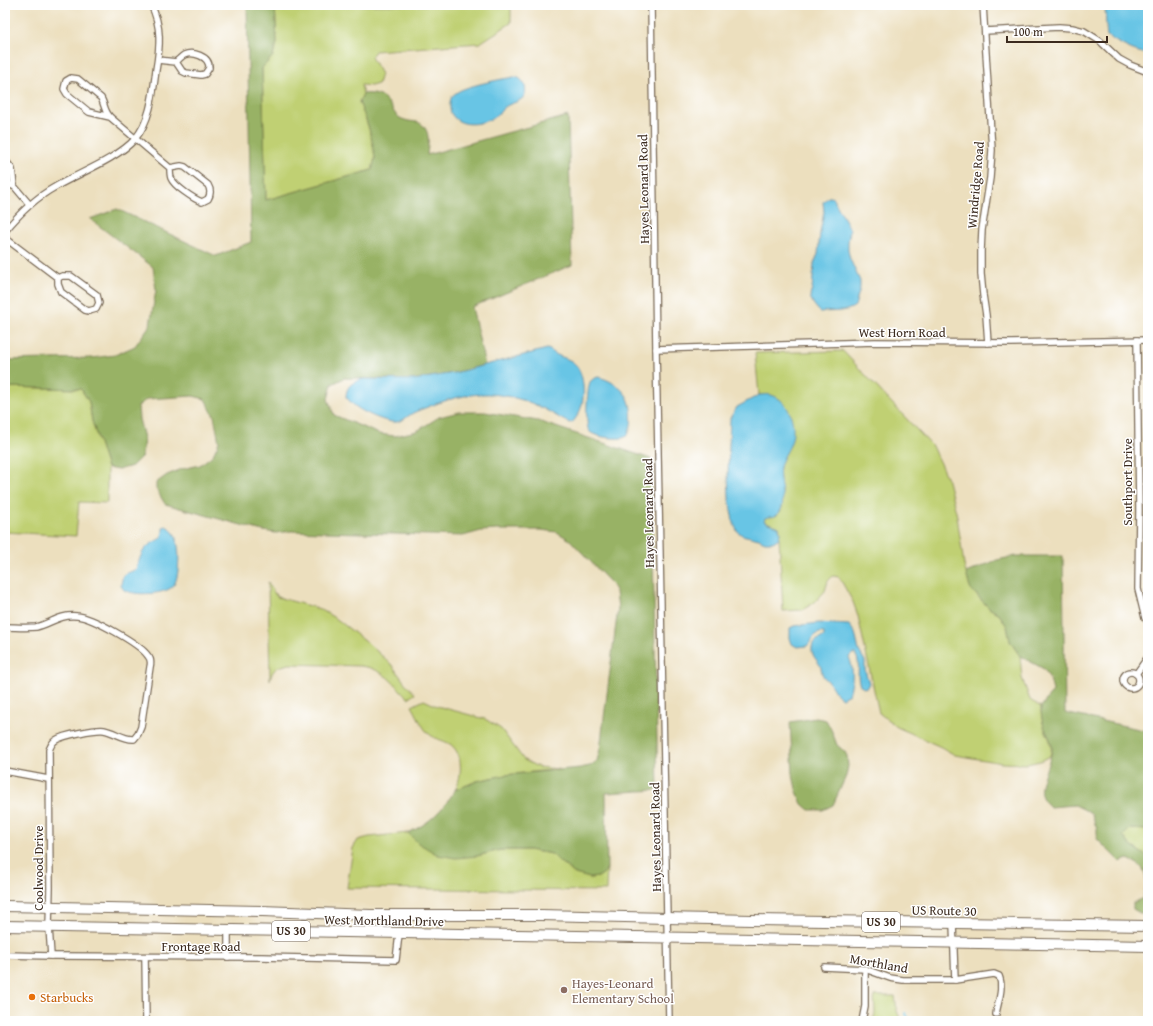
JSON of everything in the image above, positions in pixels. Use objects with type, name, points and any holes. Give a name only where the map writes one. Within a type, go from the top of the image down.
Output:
[{"type":"highway","name":"West Morthland Drive","points":[[5,906],[262,911],[371,915],[541,915],[667,919]]},
{"type":"highway","name":"US Route 30","points":[[667,919],[1148,926]]},
{"type":"highway","name":"West Morthland Drive","points":[[5,926],[668,938]]},
{"type":"highway","name":"US 30","points":[[668,938],[1148,946]]},
{"type":"street","points":[[5,231],[30,205],[42,195],[118,153],[136,138],[145,123],[149,111],[158,60],[160,36],[157,17],[151,5]]},
{"type":"street","name":"Hayes Leonard Road","points":[[651,5],[669,1021]]},
{"type":"street","name":"Windridge Road","points":[[983,5],[992,150],[990,178],[982,230],[981,267],[988,343]]},
{"type":"street","points":[[985,31],[1059,27],[1084,31],[1100,41],[1120,59],[1130,65],[1148,72]]},
{"type":"street","points":[[158,60],[176,62],[184,55],[189,54],[205,58],[208,61],[209,68],[208,72],[201,75],[186,73],[182,72],[176,62]]},
{"type":"street","points":[[110,117],[103,114],[89,112],[67,94],[64,89],[66,81],[71,78],[78,79],[101,98],[106,112],[110,117],[170,168],[171,178],[177,186],[197,201],[202,202],[208,199],[210,192],[208,185],[185,167],[181,166],[170,168]]},
{"type":"street","points":[[5,160],[12,169],[14,186],[30,205]]},
{"type":"street","points":[[5,184],[14,186]]},
{"type":"street","points":[[5,238],[58,278]]},
{"type":"street","points":[[62,276],[71,276],[97,295],[99,300],[98,307],[92,310],[85,310],[61,292],[58,284],[58,278],[62,276]]},
{"type":"street","name":"Southport Drive","points":[[1137,340],[1139,510],[1138,589],[1145,618],[1148,621]]},
{"type":"street","name":"West Horn Road","points":[[656,349],[875,342],[988,343],[1148,340]]},
{"type":"street","name":"Coolwood Drive","points":[[5,627],[36,627],[64,617],[86,617],[120,634],[142,650],[150,660],[141,728],[134,739],[128,739],[112,732],[102,730],[78,733],[55,740],[49,750],[48,779],[50,888],[48,927],[51,956]]},
{"type":"street","points":[[1136,674],[1148,657]]},
{"type":"street","points":[[5,770],[48,779]]},
{"type":"street","points":[[953,923],[955,980]]},
{"type":"street","points":[[228,930],[228,957]]},
{"type":"street","name":"Frontage Road","points":[[5,955],[396,960],[399,934]]},
{"type":"street","points":[[145,957],[146,1021]]},
{"type":"street","name":"Morthland","points":[[824,967],[865,969],[890,978],[903,980],[955,980],[994,974],[999,976],[1002,987],[996,1014]]},
{"type":"street","points":[[862,1021],[865,1006],[865,969]]},
{"type":"green space","points":[[247,5],[275,5],[277,43],[273,56],[262,68],[266,200],[372,170],[375,158],[373,145],[368,125],[359,102],[363,94],[381,96],[389,103],[398,117],[408,121],[418,122],[423,125],[427,131],[428,137],[427,155],[568,116],[572,265],[472,307],[485,365],[454,373],[413,380],[344,378],[332,384],[328,399],[334,415],[379,434],[395,436],[417,431],[439,417],[459,412],[485,412],[538,421],[651,459],[658,790],[606,793],[607,868],[604,873],[598,877],[590,878],[575,874],[552,854],[529,850],[500,850],[477,856],[456,858],[438,855],[418,843],[408,833],[423,825],[441,810],[455,790],[477,781],[505,775],[580,768],[590,766],[597,761],[600,749],[618,608],[616,592],[610,582],[570,540],[557,532],[541,530],[481,531],[463,536],[291,531],[276,533],[263,531],[165,504],[156,489],[156,483],[167,475],[182,469],[200,465],[213,455],[219,442],[214,416],[205,399],[193,396],[147,399],[138,406],[139,419],[144,438],[142,456],[132,466],[118,470],[107,468],[92,421],[89,402],[81,389],[5,387],[5,360],[92,358],[115,355],[135,346],[150,325],[156,290],[153,267],[90,219],[117,209],[216,256],[251,242]]},
{"type":"green space","points":[[275,5],[511,5],[511,23],[480,43],[375,51],[371,57],[381,74],[378,84],[371,86],[361,85],[363,94],[359,102],[372,137],[375,152],[372,170],[266,200],[262,68],[273,56],[277,43]]},
{"type":"green space","points":[[843,351],[932,446],[948,481],[957,516],[964,565],[970,588],[989,608],[999,614],[1007,626],[1010,641],[1020,656],[1022,678],[1030,700],[1041,707],[1041,715],[1050,741],[1051,751],[1050,756],[1040,761],[1027,764],[1002,763],[955,755],[897,727],[879,713],[858,616],[853,602],[839,577],[833,576],[828,581],[825,591],[814,603],[802,610],[783,611],[779,527],[764,521],[765,518],[777,515],[782,506],[780,468],[783,457],[792,439],[772,395],[759,395],[755,353]]},
{"type":"green space","points":[[5,387],[81,389],[89,401],[92,421],[107,468],[107,503],[79,502],[76,536],[5,532]]},
{"type":"green space","points":[[1016,556],[1063,556],[1065,713],[1148,731],[1148,830],[1130,829],[1123,836],[1131,846],[1148,857],[1148,913],[1140,913],[1133,909],[1133,903],[1143,898],[1146,877],[1143,869],[1128,859],[1120,862],[1097,839],[1097,829],[1091,813],[1075,805],[1050,807],[1043,800],[1041,792],[1042,780],[1052,749],[1051,741],[1043,724],[1041,707],[1053,691],[1050,679],[1044,669],[1020,656],[1010,641],[1007,626],[999,614],[989,608],[970,588],[966,573],[997,560]]},
{"type":"green space","points":[[268,582],[277,597],[320,609],[338,620],[370,645],[391,664],[415,694],[408,698],[382,673],[361,666],[289,664],[276,668],[270,680]]},
{"type":"green space","points":[[424,700],[437,706],[485,719],[501,729],[524,760],[538,767],[559,769],[505,775],[477,781],[455,790],[460,772],[460,760],[458,754],[455,748],[450,744],[430,735],[423,727],[412,706]]},
{"type":"green space","points":[[816,718],[826,720],[837,745],[845,752],[847,756],[848,766],[846,776],[833,805],[823,810],[809,810],[802,804],[796,789],[793,775],[790,722]]},
{"type":"green space","points":[[1130,829],[1148,830],[1148,857],[1131,846],[1123,836]]},
{"type":"green space","points":[[408,833],[418,843],[477,856],[500,850],[529,850],[552,854],[575,874],[590,878],[598,877],[604,873],[607,868],[606,891],[347,888],[353,848],[358,840],[369,837]]},
{"type":"green space","points":[[874,996],[895,996],[897,1011],[901,1021],[873,1021],[875,1013]]},
{"type":"water","points":[[1105,5],[1148,5],[1148,54],[1132,50],[1107,36]]},
{"type":"water","points":[[517,77],[524,83],[524,97],[519,101],[507,105],[496,116],[479,123],[467,124],[456,119],[452,115],[450,110],[450,102],[454,94],[460,90],[475,85]]},
{"type":"water","points":[[828,197],[834,199],[850,230],[848,250],[850,259],[860,281],[860,288],[855,306],[843,311],[820,312],[814,305],[810,295],[812,290],[814,264],[818,254],[824,212],[823,202]]},
{"type":"water","points":[[547,349],[574,363],[582,377],[583,400],[579,414],[573,422],[570,423],[532,403],[496,394],[464,396],[448,400],[415,412],[397,422],[375,417],[354,405],[346,397],[347,390],[353,383],[364,379],[413,380],[454,373]]},
{"type":"water","points":[[598,377],[610,381],[617,386],[628,399],[632,419],[631,426],[626,436],[622,438],[604,437],[595,435],[589,431],[587,399],[589,386],[592,380]]},
{"type":"water","points":[[759,395],[771,395],[782,402],[790,413],[793,426],[791,443],[782,460],[779,473],[783,503],[782,508],[777,515],[765,518],[764,521],[779,527],[779,538],[773,542],[765,542],[742,535],[737,531],[733,521],[729,498],[728,474],[730,418],[737,407]]},
{"type":"water","points":[[166,526],[172,530],[175,535],[178,548],[179,561],[174,585],[165,591],[150,594],[135,593],[124,590],[121,585],[124,575],[136,569],[144,550],[150,544],[161,538],[163,527]]},
{"type":"water","points":[[819,623],[849,625],[855,633],[859,651],[865,661],[865,670],[869,683],[867,687],[863,688],[860,685],[857,658],[855,654],[852,654],[849,657],[852,666],[852,676],[849,694],[842,698],[836,693],[823,676],[820,665],[812,651],[813,643],[824,636],[824,633],[818,633],[807,646],[797,647],[792,644],[790,638],[790,628],[794,626]]},
{"type":"waterway","points":[[905,1013],[911,1021]]},
{"type":"place","name":"Hayes-Leonard Elementary School","points":[[564,990]]},
{"type":"place","name":"Starbucks","points":[[32,997]]}]
